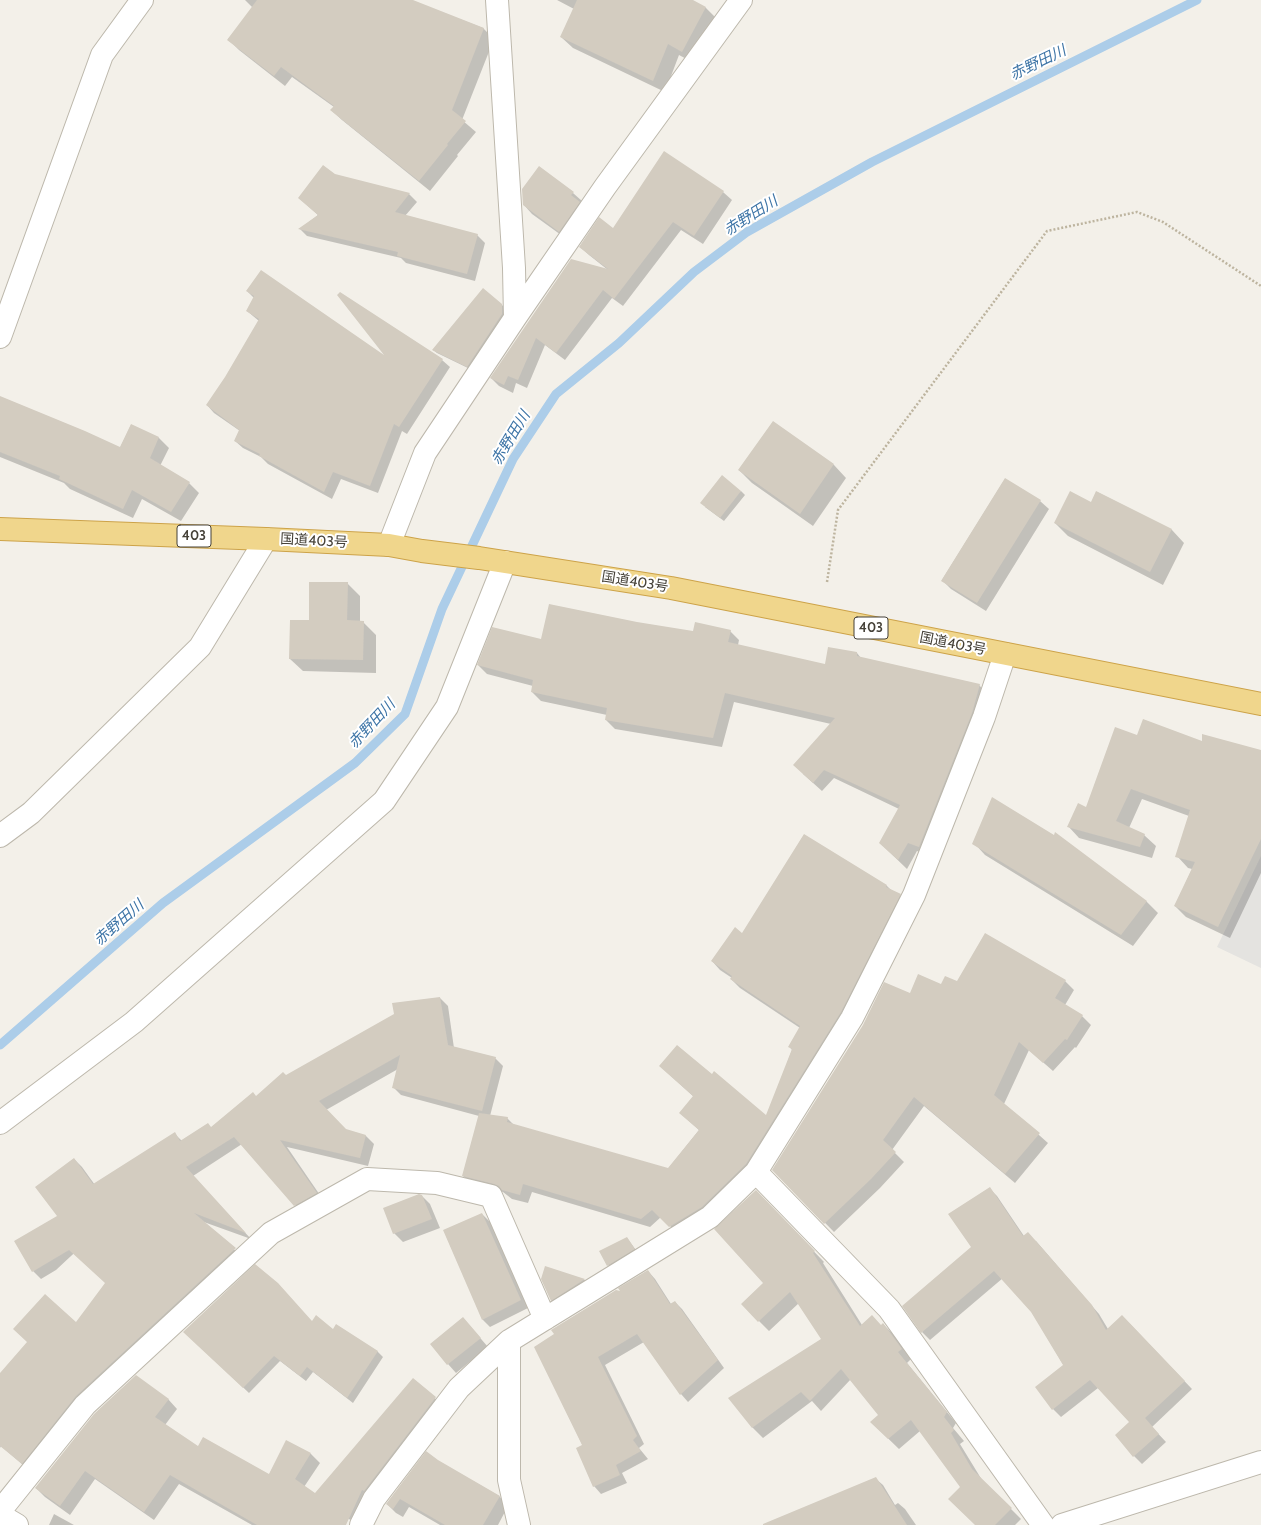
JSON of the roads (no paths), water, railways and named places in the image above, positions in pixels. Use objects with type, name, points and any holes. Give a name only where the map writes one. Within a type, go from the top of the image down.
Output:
[{"type":"highway","name":"国道403号","points":[[0,529],[389,545],[671,588],[1261,704]]},
{"type":"street","points":[[0,337],[102,54],[142,0]]},
{"type":"street","points":[[497,0],[514,268],[515,318]]},
{"type":"street","points":[[389,545],[426,453],[515,318],[605,187],[741,0]]},
{"type":"street","points":[[0,836],[31,813],[200,647],[266,539]]},
{"type":"street","points":[[0,1123],[134,1022],[384,801],[447,707],[505,562]]},
{"type":"street","points":[[361,1525],[374,1500],[459,1388],[509,1341],[710,1217],[756,1172],[852,1018],[914,896],[984,717],[1005,654]]},
{"type":"street","points":[[756,1172],[889,1309],[1043,1525]]},
{"type":"street","points":[[0,1511],[85,1405],[271,1233],[367,1179],[437,1184],[491,1196],[545,1319]]},
{"type":"street","points":[[509,1341],[508,1480],[519,1525]]},
{"type":"street","points":[[1062,1525],[1261,1462]]},
{"type":"street","points":[[0,1516],[17,1525]]},
{"type":"waterway","name":"赤野田川","points":[[0,1045],[163,903],[355,763],[405,714],[442,609],[513,459],[556,394],[619,343],[694,272],[747,232],[872,162],[1197,0]]}]
